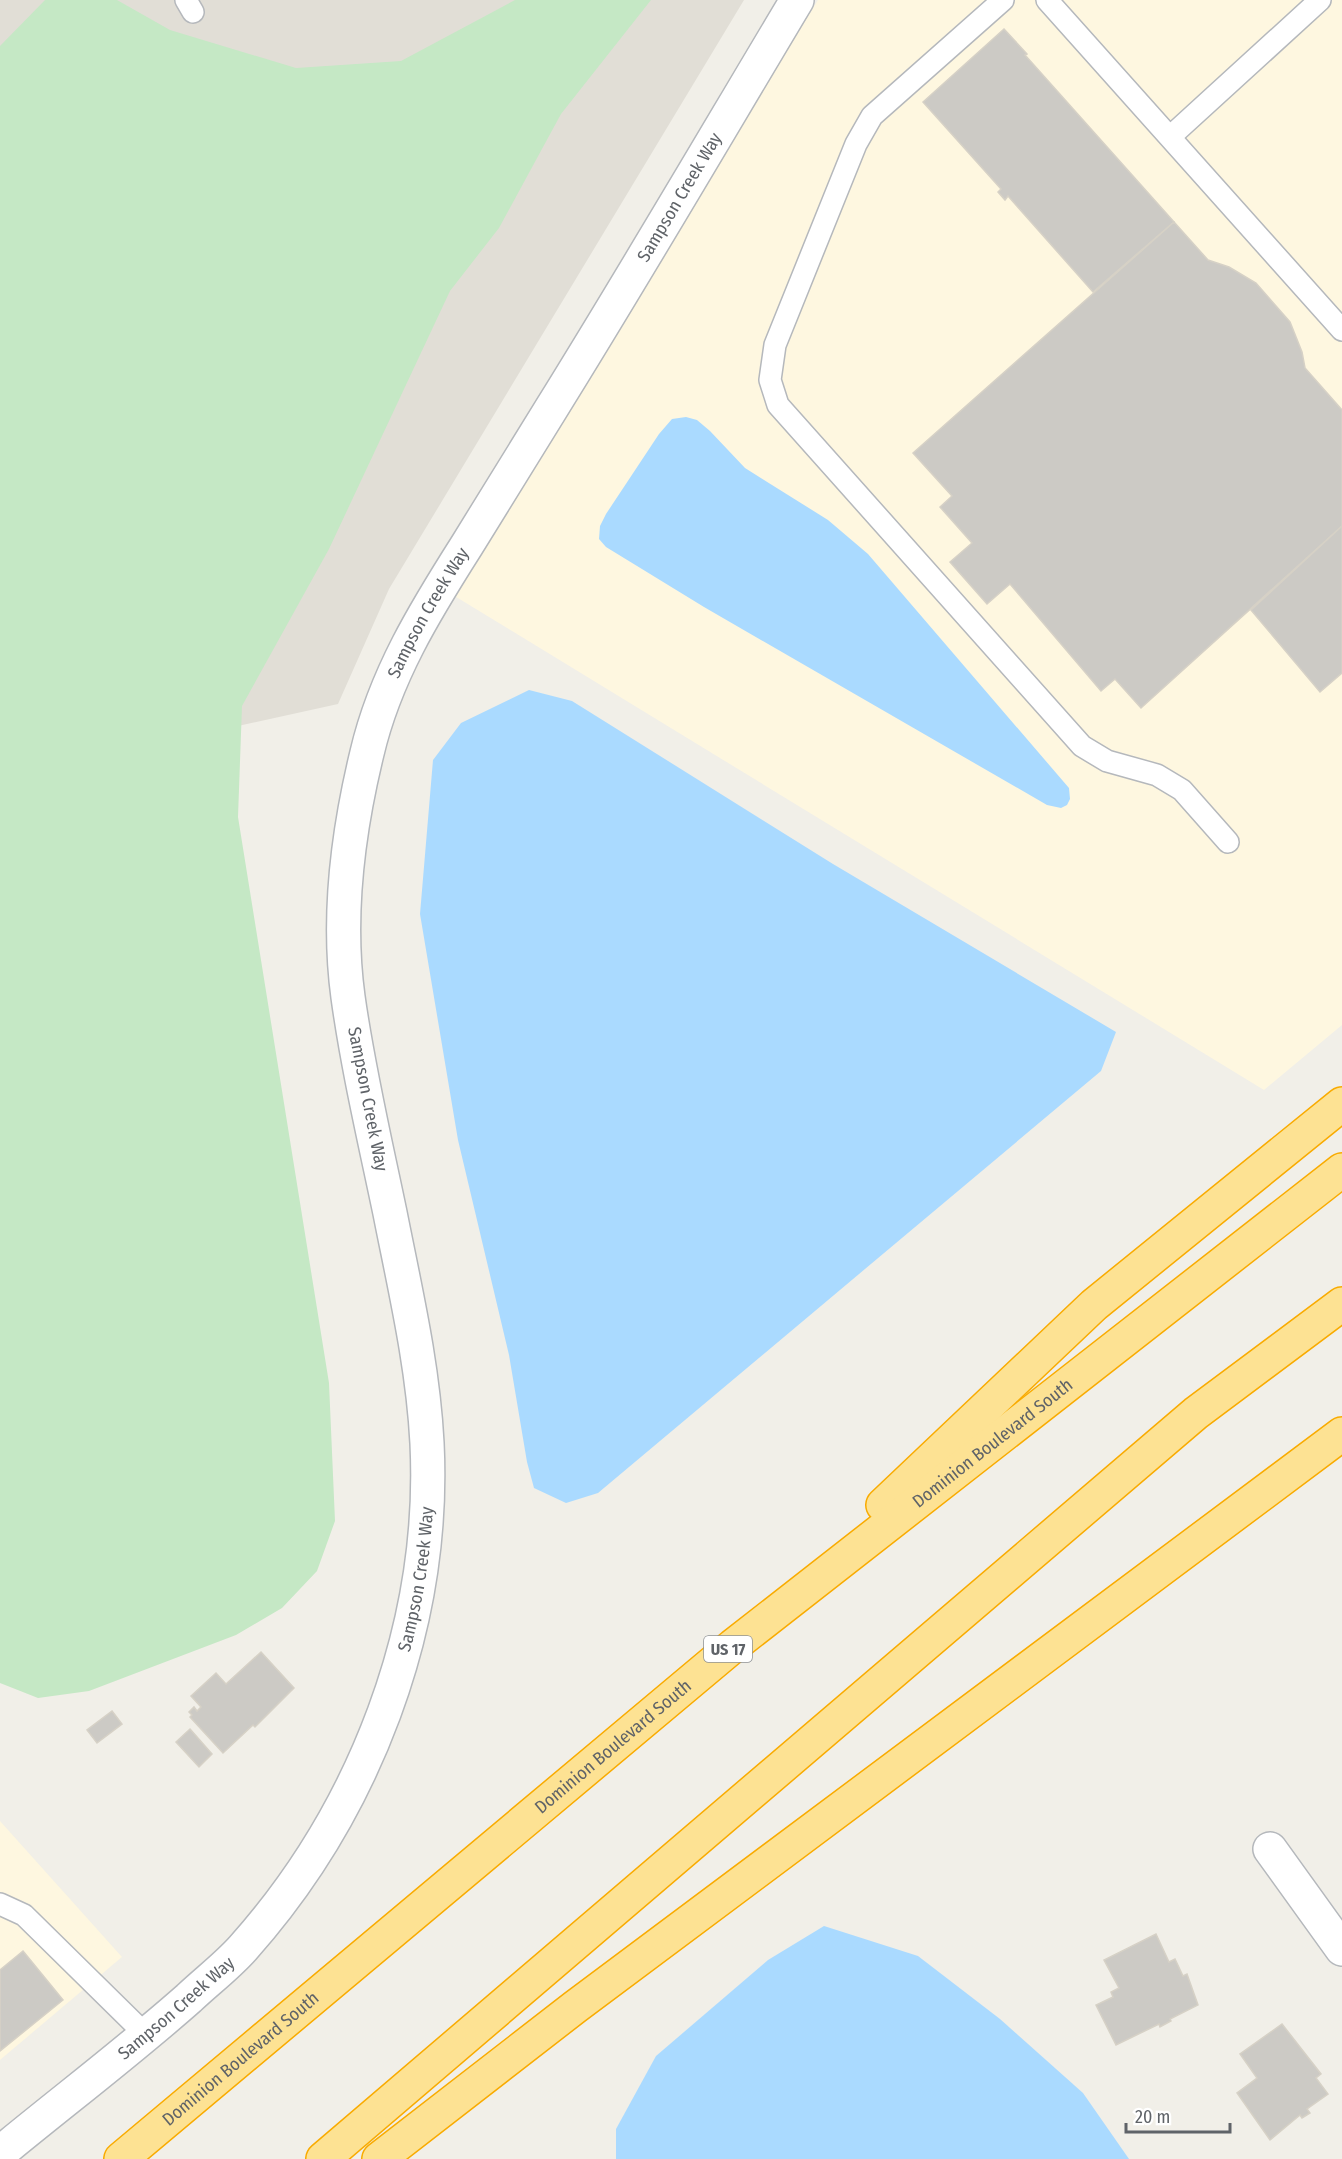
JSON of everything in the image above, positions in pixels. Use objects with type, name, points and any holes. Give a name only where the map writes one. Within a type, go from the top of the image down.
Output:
[{"type":"highway","points":[[733,1646],[1094,1305],[1342,1104]]},
{"type":"highway","name":"Dominion Boulevard South","points":[[127,2155],[733,1646],[1342,1170]]},
{"type":"highway","points":[[323,2159],[1187,1420],[1342,1304]]},
{"type":"highway","points":[[379,2159],[575,2007],[1342,1434]]},
{"type":"street","name":"Sampson Creek Way","points":[[0,2153],[147,2036],[240,1952],[278,1905],[330,1830],[376,1735],[397,1676],[414,1609],[427,1516],[427,1446],[422,1374],[347,992],[346,878],[368,750],[383,702],[411,634],[601,328],[797,0]]},
{"type":"street","points":[[1270,1849],[1342,1949]]},
{"type":"lane","points":[[1003,0],[872,116],[856,144],[775,345],[770,380],[778,405],[1082,746],[1107,761],[1157,775],[1182,790],[1228,842]]},
{"type":"lane","points":[[1047,0],[1171,136],[1342,330]]},
{"type":"lane","points":[[1171,136],[1320,0]]},
{"type":"lane","points":[[0,1905],[24,1915],[147,2036]]},
{"type":"shaded area","points":[[0,0],[744,0],[389,589],[338,704],[88,759],[0,755]]},
{"type":"shaded area","points":[[818,0],[1342,0],[1342,1025],[1264,1090],[448,592]]},
{"type":"shaded area","points":[[0,1821],[122,1957],[0,2060]]},
{"type":"green space","points":[[45,0],[117,0],[170,30],[296,68],[401,61],[515,0],[651,0],[561,114],[499,228],[450,291],[329,549],[242,706],[238,817],[329,1383],[335,1521],[317,1571],[282,1608],[236,1635],[89,1691],[38,1698],[0,1683],[0,46]]},
{"type":"water","points":[[686,417],[697,420],[710,431],[745,468],[828,520],[868,554],[1069,788],[1070,799],[1067,805],[1061,808],[1047,805],[704,607],[606,547],[599,539],[600,526],[606,514],[659,434],[672,419]]},
{"type":"water","points":[[529,690],[572,701],[833,864],[1116,1032],[1101,1071],[598,1493],[566,1503],[534,1488],[527,1462],[509,1355],[458,1140],[420,914],[433,760],[461,723]]},
{"type":"water","points":[[824,1926],[918,1956],[1000,2019],[1083,2093],[1129,2159],[616,2159],[616,2129],[656,2056],[768,1960]]},
{"type":"building","points":[[1004,29],[1174,222],[1093,292],[1008,196],[1005,200],[998,192],[1001,189],[923,102]]},
{"type":"building","points":[[1174,222],[1208,260],[1229,267],[1256,283],[1290,322],[1302,352],[1305,368],[1342,410],[1342,526],[1141,708],[1115,679],[1101,691],[1010,584],[987,604],[950,562],[972,543],[940,507],[952,496],[913,453]]},
{"type":"building","points":[[1342,526],[1342,673],[1320,692],[1251,610]]},
{"type":"building","points":[[261,1652],[294,1688],[255,1727],[253,1725],[223,1753],[190,1717],[192,1715],[189,1712],[194,1707],[197,1711],[201,1707],[191,1696],[216,1673],[226,1684]]},
{"type":"building","points":[[112,1711],[122,1724],[97,1743],[87,1730]]},
{"type":"building","points":[[190,1729],[212,1754],[199,1767],[176,1742]]},
{"type":"building","points":[[1156,1934],[1169,1962],[1175,1959],[1183,1976],[1187,1974],[1198,2005],[1170,2019],[1171,2021],[1160,2027],[1159,2024],[1116,2045],[1096,2005],[1113,1997],[1111,1992],[1119,1988],[1104,1960]]},
{"type":"building","points":[[23,1951],[63,2000],[0,2051],[0,1970]]},
{"type":"building","points":[[1282,2024],[1321,2074],[1316,2078],[1328,2094],[1307,2109],[1310,2113],[1302,2118],[1300,2115],[1270,2140],[1237,2093],[1257,2078],[1240,2054]]}]
